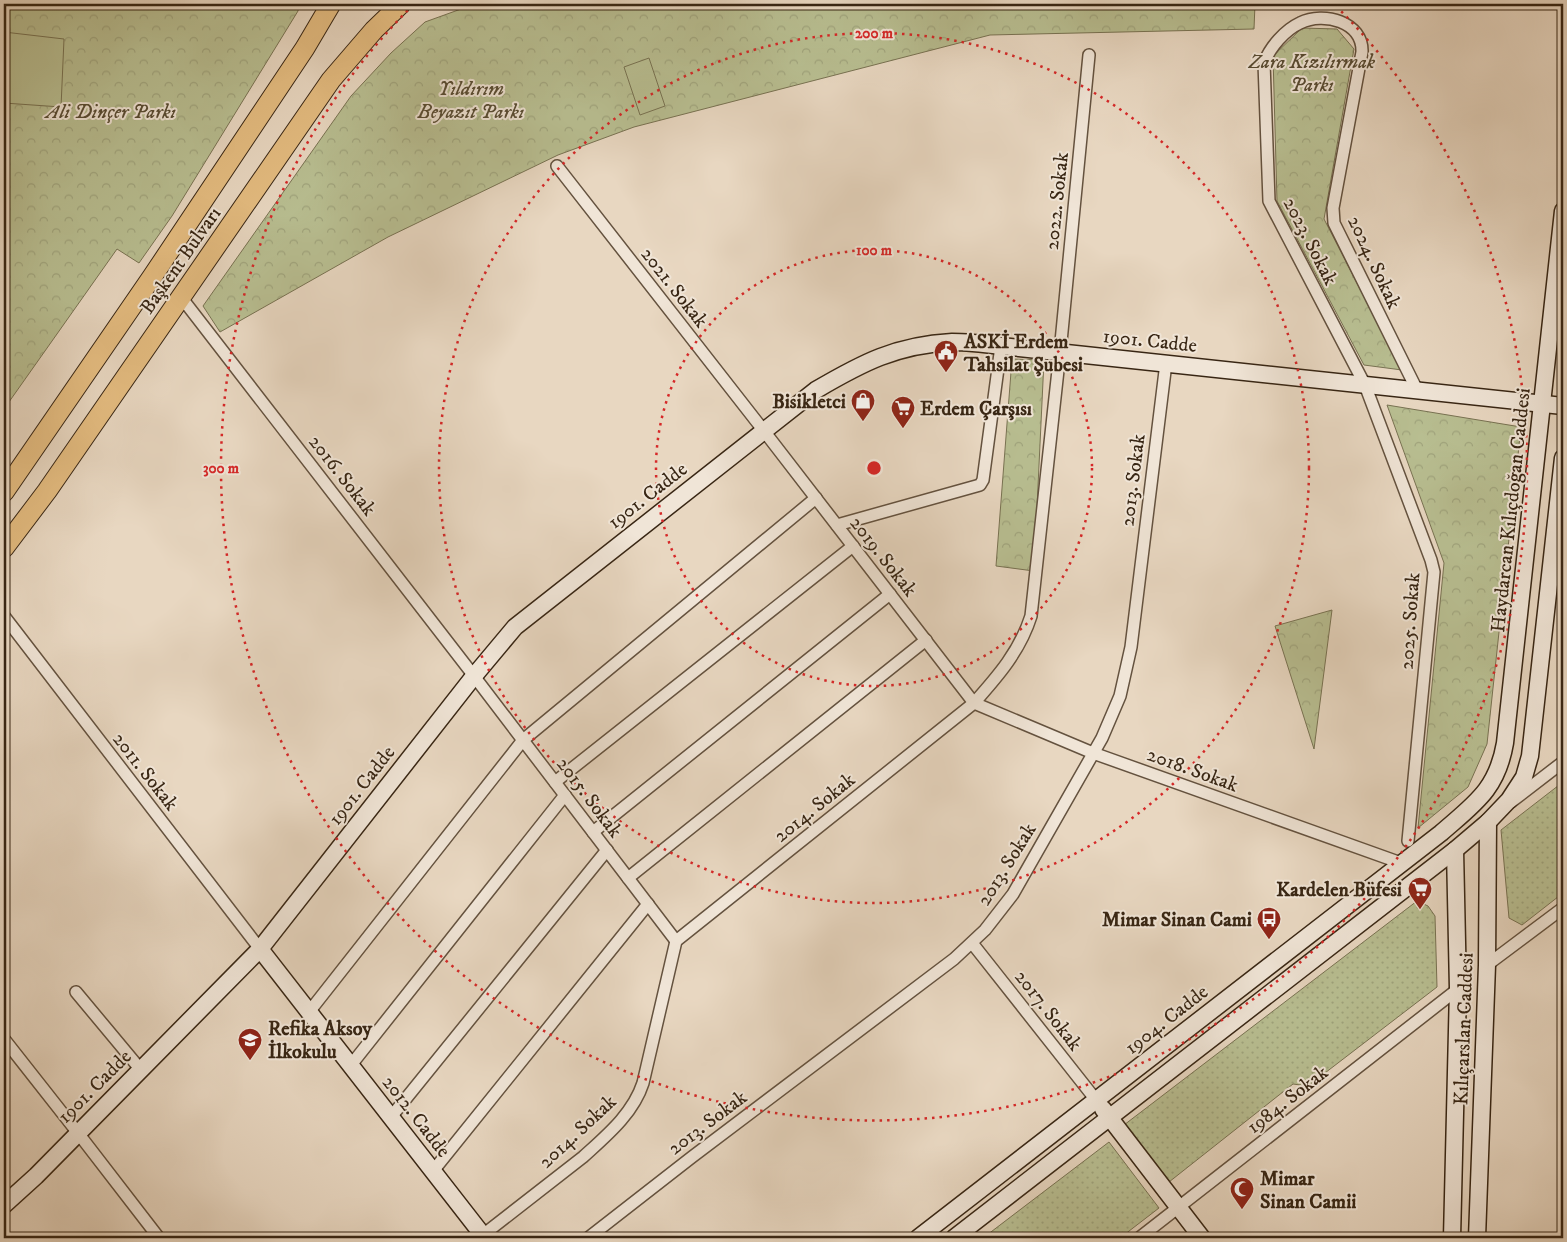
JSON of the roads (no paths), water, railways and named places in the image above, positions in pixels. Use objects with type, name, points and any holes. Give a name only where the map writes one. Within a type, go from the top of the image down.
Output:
[{"type":"main road","name":"Başkent Bulvarı","points":[[4,492],[152,277],[304,48],[331,4]]},
{"type":"main road","name":"Başkent Bulvarı","points":[[4,548],[47,492],[331,80],[374,30],[401,4]]},
{"type":"main road","name":"Haydarcan Kılıçdoğan Caddesi","points":[[1441,832],[1486,792],[1501,765],[1543,404],[1563,211]]},
{"type":"main road","name":"1901. Cadde","points":[[4,1205],[36,1176],[260,949],[474,676],[502,642],[530,614],[816,390],[854,367],[890,352],[924,345],[954,342],[1563,406]]},
{"type":"main road","points":[[954,1238],[1455,850],[1493,817],[1517,789],[1524,777],[1530,756],[1563,458]]},
{"type":"main road","points":[[1473,804],[1493,817]]},
{"type":"main road","name":"Kılıçarslan Caddesi","points":[[1477,1238],[1493,817]]},
{"type":"main road","points":[[1441,832],[1455,850]]},
{"type":"main road","name":"1904. Cadde","points":[[918,1238],[1441,832]]},
{"type":"main road","name":"Kılıçarslan Caddesi","points":[[1452,1238],[1458,989],[1455,850]]},
{"type":"main road","name":"2012. Cadde","points":[[260,949],[483,1237]]},
{"type":"main road","points":[[1096,1100],[1202,1238]]},
{"type":"street","name":"2023. Sokak","points":[[1325,18],[1301,23],[1289,30],[1270,51],[1264,63],[1268,195],[1271,206],[1365,385]]},
{"type":"street","name":"2024. Sokak","points":[[1325,18],[1342,22],[1349,26],[1361,39],[1363,45],[1333,208],[1334,223],[1417,390]]},
{"type":"street","name":"2022. Sokak","points":[[1060,352],[1089,55]]},
{"type":"street","name":"2021. Sokak","points":[[556,166],[764,431]]},
{"type":"street","name":"2016. Sokak","points":[[181,297],[474,676]]},
{"type":"street","points":[[837,525],[980,485],[983,480],[1001,346]]},
{"type":"street","name":"2014. Sokak","points":[[483,1237],[583,1157],[633,1105],[642,1083],[676,941],[974,703],[1002,671],[1017,650],[1031,616],[1060,352]]},
{"type":"street","name":"2013. Sokak","points":[[588,1238],[954,959],[996,917],[1013,894],[1093,753],[1111,719],[1120,696],[1131,647],[1166,363]]},
{"type":"street","name":"2025. Sokak","points":[[1365,385],[1434,572],[1408,841]]},
{"type":"street","name":"2019. Sokak","points":[[764,431],[974,703]]},
{"type":"street","points":[[309,1012],[523,740],[816,498]]},
{"type":"street","points":[[556,782],[853,546]]},
{"type":"street","points":[[593,832],[890,594]]},
{"type":"street","name":"2011. Sokak","points":[[4,616],[260,949]]},
{"type":"street","points":[[628,878],[926,640]]},
{"type":"street","name":"2015. Sokak","points":[[474,676],[676,941]]},
{"type":"street","name":"2018. Sokak","points":[[974,703],[1093,753],[1402,863]]},
{"type":"street","points":[[1493,817],[1563,762]]},
{"type":"street","points":[[350,1065],[565,795]]},
{"type":"street","points":[[391,1117],[607,850]]},
{"type":"street","points":[[433,1171],[648,904]]},
{"type":"street","points":[[1487,965],[1563,908]]},
{"type":"street","name":"2017. Sokak","points":[[972,942],[1096,1100]]},
{"type":"street","name":"1984. Sokak","points":[[1139,1238],[1458,989]]},
{"type":"street","points":[[76,992],[140,1070]]},
{"type":"street","points":[[4,1039],[159,1238]]},
{"type":"place","name":"ASKİ Erdem Tahsilat Şubesi","points":[[946,373]]},
{"type":"place","name":"Bisikletci","points":[[863,422]]},
{"type":"place","name":"Erdem Çarşısı","points":[[903,429]]},
{"type":"place","name":"Kardelen Büfesi","points":[[1420,910]]},
{"type":"place","name":"Mimar Sinan Cami","points":[[1269,940]]},
{"type":"place","name":"Refika Aksoy İlkokulu","points":[[250,1061]]},
{"type":"place","name":"Mimar Sinan Camii","points":[[1242,1210]]},
{"type":"park label","name":"Zara Kızılırmak Parkı","points":[[1312,72]]},
{"type":"park label","name":"Yıldırım Beyazıt Parkı","points":[[471,100]]},
{"type":"park label","name":"Ali Dinçer Parkı","points":[[111,111]]}]
